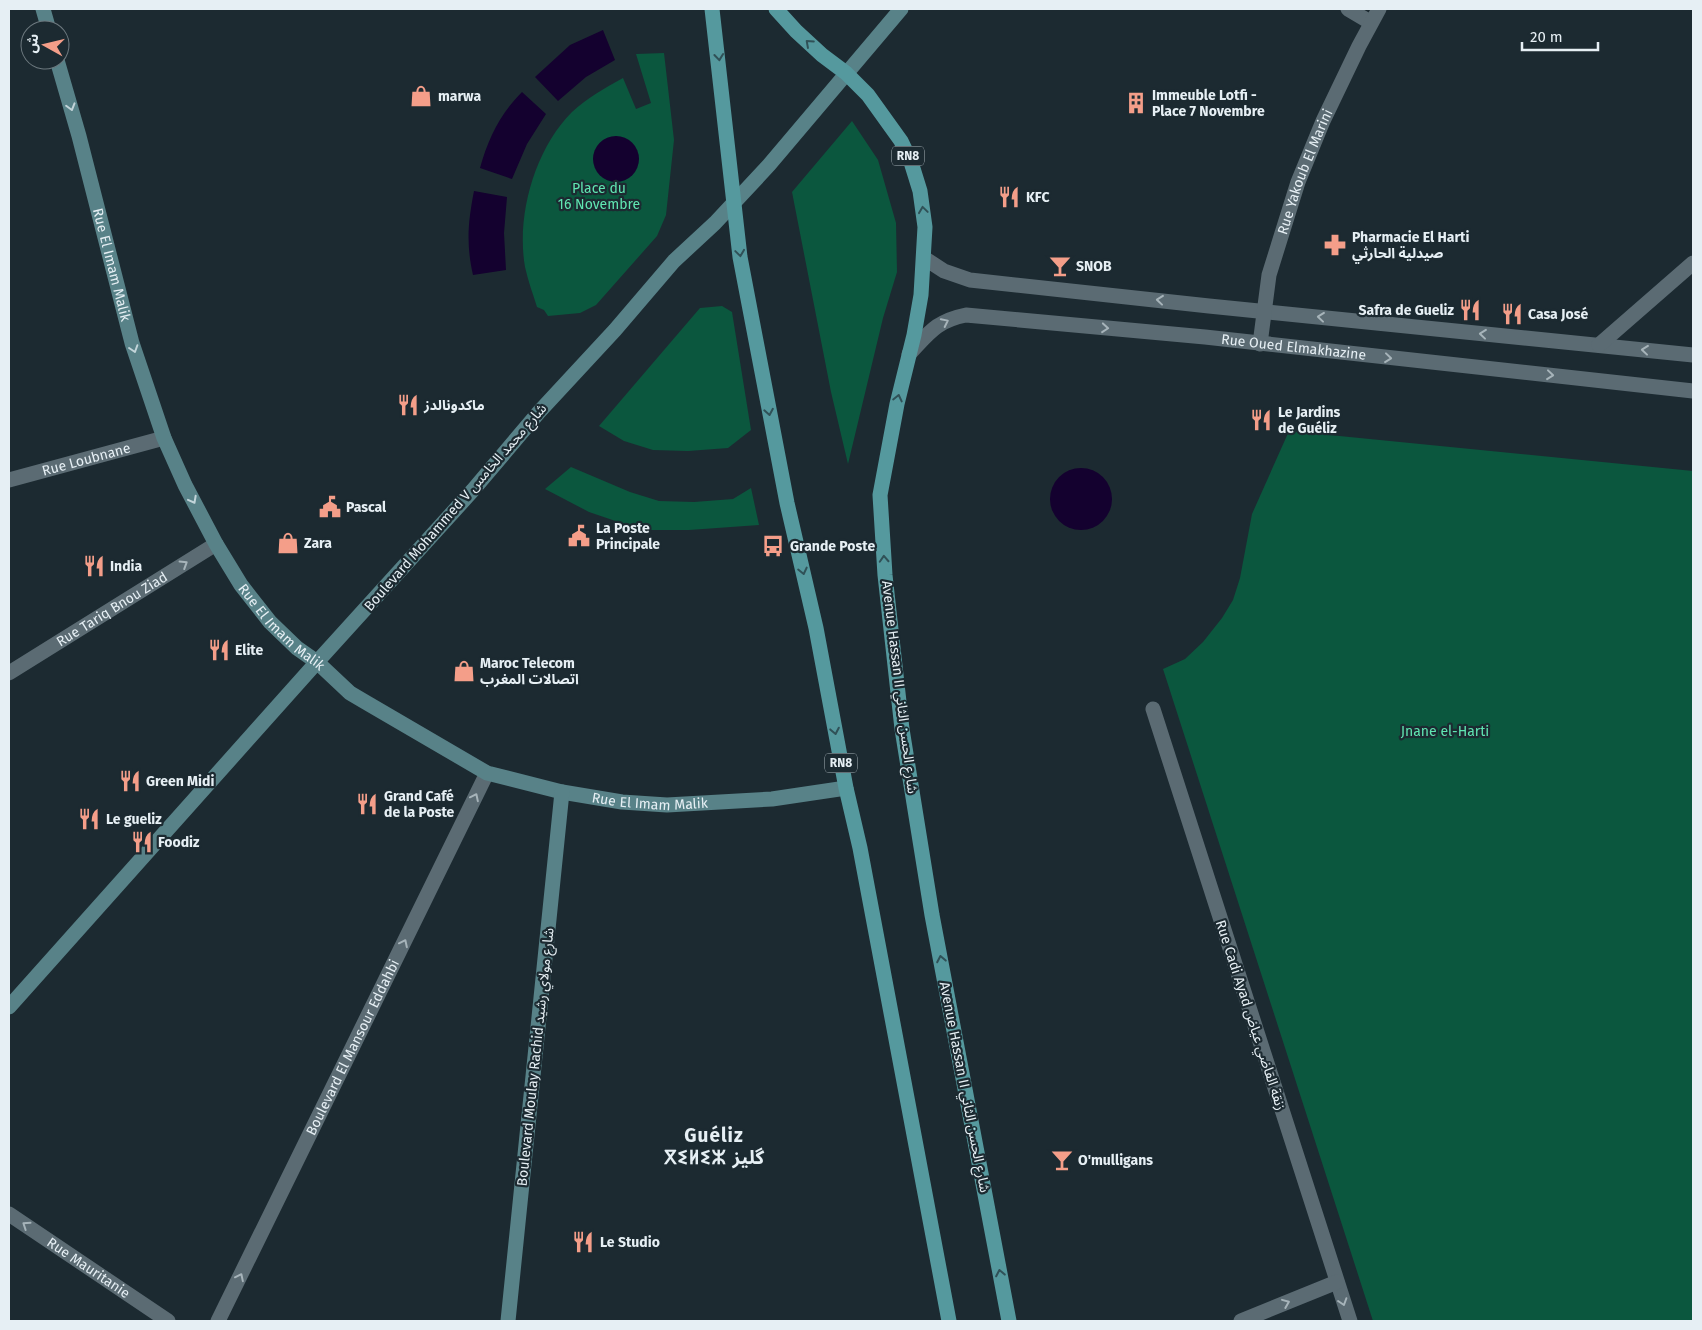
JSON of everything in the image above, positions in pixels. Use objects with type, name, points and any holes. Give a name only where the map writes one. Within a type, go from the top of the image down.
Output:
[{"type":"main road","name":"RN8","points":[[712,9],[740,257],[787,503],[816,628],[846,788],[860,848],[949,1321]]},
{"type":"main road","name":"RN8","points":[[776,9],[816,49],[846,73]]},
{"type":"main road","name":"Avenue Hassan II شارع الحسن الثاني","points":[[846,73],[875,103],[901,141],[911,162],[920,191],[926,227],[921,295],[897,404],[880,495],[885,575],[902,729],[932,915],[1010,1321]]},
{"type":"street","name":"Boulevard Mohammed V شارع محمد الخامس","points":[[9,1007],[317,662],[480,483],[539,412],[615,330],[674,262],[734,204],[769,165],[901,9]]},
{"type":"street","points":[[1348,9],[1370,22]]},
{"type":"street","name":"Rue Yakoub El Marini","points":[[1260,344],[1270,275],[1298,182],[1324,120],[1370,22],[1378,9]]},
{"type":"street","name":"Rue El Imam Malik","points":[[60,70],[132,342],[164,438],[185,485],[216,544],[241,585],[270,622],[297,648],[317,662],[350,693],[488,773],[562,792],[622,802],[666,806],[772,799],[846,788]]},
{"type":"street","points":[[924,258],[944,272],[970,280],[1693,355]]},
{"type":"street","points":[[1599,345],[1693,263]]},
{"type":"street","name":"Rue Oued Elmakhazine","points":[[908,354],[938,324],[950,318],[966,315],[1195,336],[1693,391]]},
{"type":"street","name":"Rue Loubnane","points":[[9,480],[164,438]]},
{"type":"street","name":"Rue Tariq Bnou Ziad","points":[[9,673],[216,544]]},
{"type":"street","name":"Rue Cadi Ayad زنقة القاضي عياض","points":[[1153,709],[1350,1321]]},
{"type":"street","name":"Boulevard El Mansour Eddahbi","points":[[218,1321],[488,773]]},
{"type":"street","name":"Boulevard Moulay Rachid شارع مولاي رشيد","points":[[508,1321],[562,792]]},
{"type":"street","name":"Rue Mauritanie","points":[[9,1214],[168,1321]]},
{"type":"street","points":[[1241,1321],[1337,1282]]},
{"type":"green space","name":"Place du 16 Novembre","points":[[664,53],[674,140],[666,215],[657,236],[596,305],[580,313],[548,316],[544,310],[537,307],[526,272],[523,247],[526,205],[538,164],[559,127],[572,112],[603,89],[623,78],[636,109],[651,103],[636,54]]},
{"type":"green space","points":[[852,121],[878,160],[896,223],[897,272],[883,318],[848,464],[831,392],[792,192]]},
{"type":"green space","points":[[722,306],[732,312],[751,430],[728,448],[688,451],[653,450],[624,441],[599,426],[700,308]]},
{"type":"green space","name":"Jnane el-Harti","points":[[1289,431],[1693,471],[1693,1321],[1373,1321],[1163,669],[1185,659],[1203,642],[1222,618],[1233,600],[1240,578],[1252,514]]},
{"type":"green space","points":[[571,467],[630,492],[659,501],[694,502],[733,499],[751,488],[759,525],[689,530],[642,530],[589,512],[545,489]]},
{"type":"shaded area","points":[[603,30],[615,60],[586,77],[558,101],[535,77],[570,45]]},
{"type":"shaded area","points":[[522,92],[546,114],[527,144],[512,179],[480,168],[496,127],[507,109]]},
{"type":"shaded area","points":[[616,136],[629,140],[635,146],[639,159],[635,172],[629,178],[616,182],[603,178],[597,172],[593,159],[597,146],[603,140]]},
{"type":"shaded area","points":[[474,191],[507,197],[504,233],[506,270],[473,275],[469,253],[469,233]]},
{"type":"shaded area","points":[[1081,468],[1093,470],[1103,477],[1110,487],[1112,499],[1110,511],[1103,521],[1093,528],[1081,530],[1069,528],[1059,521],[1052,511],[1050,499],[1052,487],[1059,477],[1069,470]]},
{"type":"place","name":"marwa","points":[[421,96]]},
{"type":"place","name":"Immeuble Lotfi - Place 7 Novembre","points":[[1136,103]]},
{"type":"place","name":"KFC","points":[[1009,197]]},
{"type":"place","name":"Pharmacie El Harti صيدلية الحارثي","points":[[1335,245]]},
{"type":"place","name":"SNOB","points":[[1060,266]]},
{"type":"place","name":"Safra de Gueliz","points":[[1470,310]]},
{"type":"place","name":"Casa José","points":[[1512,314]]},
{"type":"place","name":"ماكدونالدز","points":[[408,405]]},
{"type":"place","name":"Le Jardins de Guéliz","points":[[1261,420]]},
{"type":"place","name":"Pascal","points":[[330,507]]},
{"type":"place","name":"La Poste Principale","points":[[579,536]]},
{"type":"place","name":"Zara","points":[[288,543]]},
{"type":"place","name":"Grande Poste","points":[[773,546]]},
{"type":"place","name":"India","points":[[94,566]]},
{"type":"place","name":"Elite","points":[[219,650]]},
{"type":"place","name":"Maroc Telecom اتصالات المغرب","points":[[464,671]]},
{"type":"place","name":"Green Midi","points":[[130,781]]},
{"type":"place","name":"Grand Café de la Poste","points":[[367,804]]},
{"type":"place","name":"Le gueliz","points":[[89,819]]},
{"type":"place","name":"Foodiz","points":[[142,842]]},
{"type":"place","name":"O'mulligans","points":[[1062,1160]]},
{"type":"place","name":"Le Studio","points":[[583,1242]]},
{"type":"district","name":"Guéliz ⴳⵉⵍⵉⵣ گليز","points":[[714,1146]]}]
